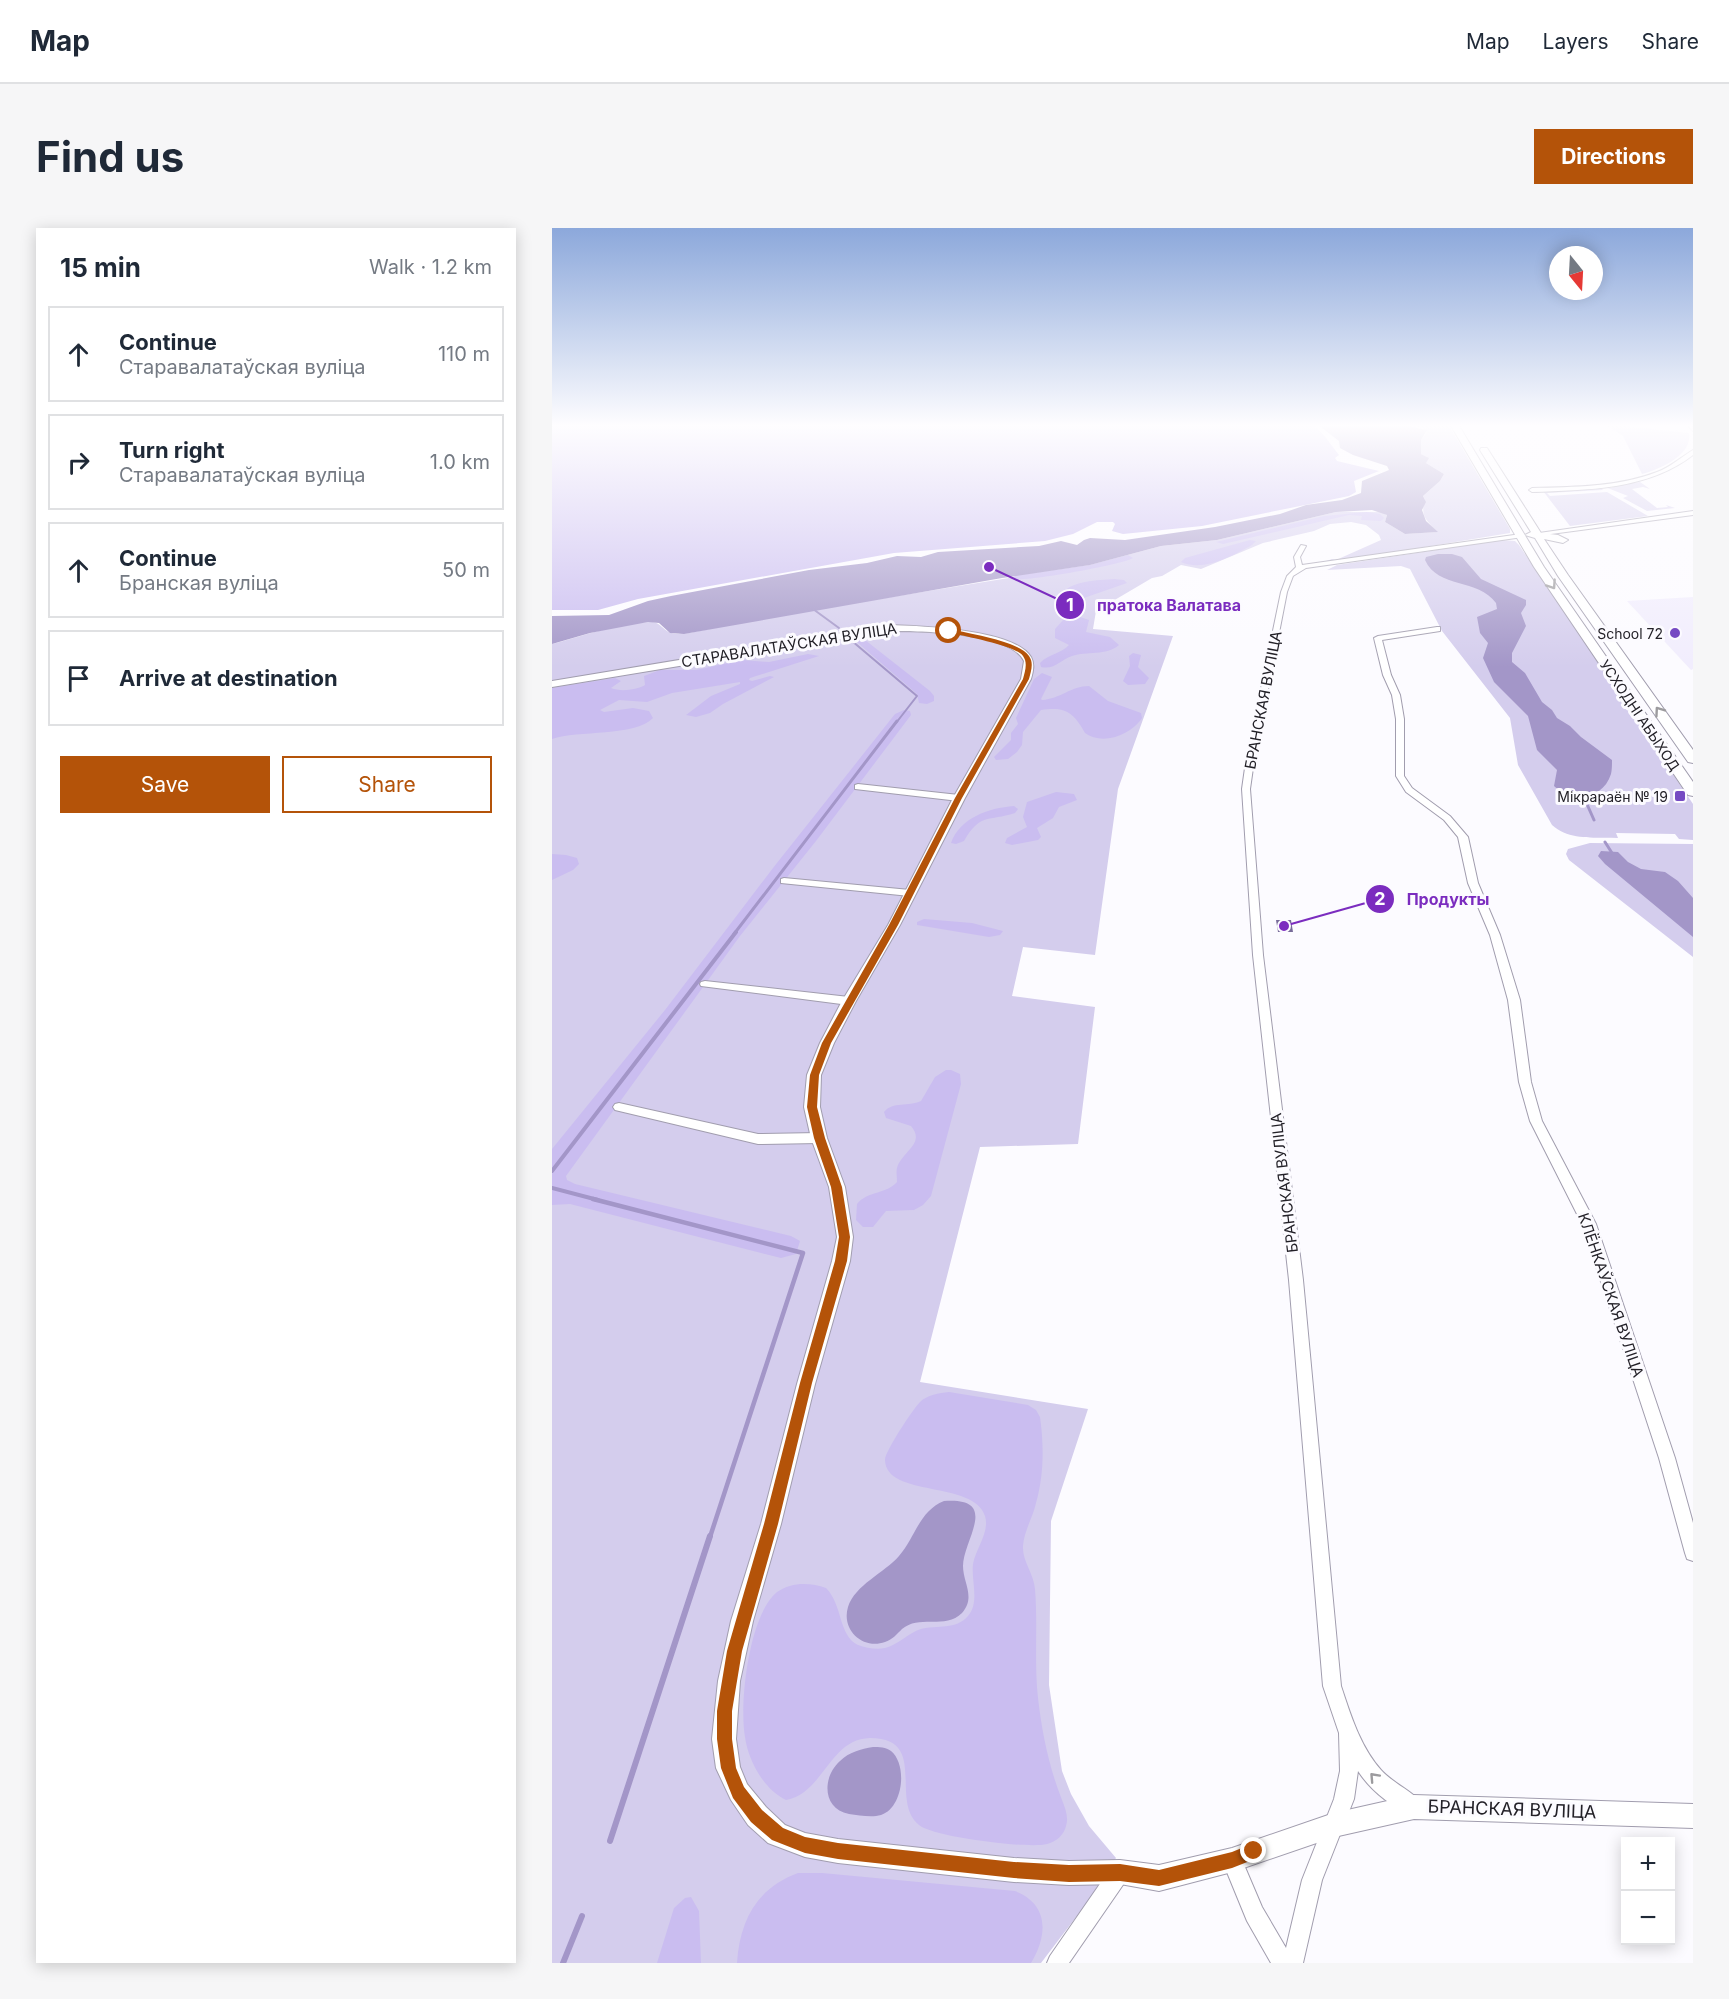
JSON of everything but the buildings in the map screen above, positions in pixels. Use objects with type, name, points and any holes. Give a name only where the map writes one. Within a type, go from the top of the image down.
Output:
[{"type":"main road","name":"УСХОДНІ АБЫХОД","points":[[1502,505],[1549,581],[1693,792]]},
{"type":"main road","name":"УСХОДНІ АБЫХОД","points":[[1518,505],[1693,759]]},
{"type":"main road","points":[[1521,536],[1536,534],[1563,540]]},
{"type":"street","points":[[1536,534],[1693,513]]},
{"type":"street","points":[[1299,568],[1521,536]]},
{"type":"street","name":"БРАНСКАЯ ВУЛІЦА","points":[[1293,1963],[1312,1880],[1344,1799],[1349,1771],[1348,1733],[1332,1686],[1296,1280],[1258,955],[1246,789],[1284,592],[1289,576],[1299,568],[1298,557],[1303,546]]},
{"type":"street","name":"СТАРАВАЛАТАЎСКАЯ ВУЛІЦА","points":[[552,684],[890,627],[938,629],[992,640],[1021,651],[1027,657],[1029,667],[1026,679],[849,1001],[827,1043],[814,1075],[812,1107],[819,1138],[837,1187],[845,1237],[841,1261],[806,1383],[771,1524],[734,1651],[725,1711],[724,1739],[728,1768],[739,1792],[757,1816],[777,1834],[805,1845],[838,1851],[1014,1870],[1069,1874],[1120,1872]]},
{"type":"street","name":"КЛЁНКАЎСКАЯ ВУЛІЦА","points":[[1437,629],[1378,638],[1387,675],[1396,695],[1400,718],[1400,776],[1409,790],[1447,818],[1463,837],[1473,882],[1495,935],[1514,1000],[1525,1082],[1536,1121],[1589,1224],[1667,1458],[1693,1554]]},
{"type":"street","points":[[858,787],[959,798]]},
{"type":"street","points":[[784,881],[910,893]]},
{"type":"street","points":[[705,984],[849,1001]]},
{"type":"street","points":[[620,1107],[758,1139],[819,1138]]},
{"type":"street","points":[[1348,1733],[1366,1769],[1389,1793],[1414,1807]]},
{"type":"street","name":"БРАНСКАЯ ВУЛІЦА","points":[[1120,1872],[1159,1878],[1232,1860],[1334,1825],[1414,1807],[1693,1816]]},
{"type":"street","points":[[1232,1860],[1244,1892],[1269,1942],[1284,1963]]},
{"type":"street","points":[[1057,1963],[1120,1872]]},
{"type":"shaded area","points":[[552,505],[1305,505],[1202,526],[1123,534],[1112,531],[1115,524],[1113,522],[1097,522],[1073,534],[1045,541],[894,553],[638,599],[598,610],[552,610]]},
{"type":"shaded area","points":[[1306,505],[1425,505],[1422,510],[1426,521],[1438,532],[1405,534],[1385,522],[1387,515],[1372,510],[1336,512],[1217,540],[1161,546],[1090,565],[1002,578],[684,634],[670,633],[659,623],[648,622],[590,633],[552,644],[552,616],[609,615],[648,601],[671,596],[897,556],[921,557],[938,552],[1039,546],[1061,541],[1077,545],[1090,538],[1125,540],[1215,527],[1280,514]]},
{"type":"shaded area","points":[[1496,505],[1510,529],[1510,533],[1315,565],[1332,559],[1336,560],[1381,540],[1379,535],[1366,525],[1351,522],[1330,524],[1314,531],[1263,543],[1201,569],[1181,565],[1162,576],[1152,578],[1096,611],[1093,629],[1173,636],[1118,789],[1095,955],[1023,947],[1012,996],[1095,1007],[1078,1144],[980,1147],[920,1382],[1088,1409],[1051,1521],[1049,1685],[1062,1771],[1071,1794],[1089,1826],[1116,1858],[1086,1904],[1041,1963],[552,1963],[552,644],[641,622],[657,623],[672,633],[689,633],[786,614],[1090,565],[1161,546],[1217,540],[1336,512],[1381,512],[1387,515],[1385,522],[1405,534],[1437,532],[1424,515],[1423,506]]},
{"type":"shaded area","points":[[1554,505],[1629,505],[1648,516],[1570,526]]},
{"type":"shaded area","points":[[1636,505],[1653,505],[1657,508],[1668,507],[1666,505],[1675,508],[1647,511]]},
{"type":"shaded area","points":[[1367,512],[1380,514],[1384,518],[1381,521],[1361,520],[1362,516],[1349,515],[1223,544],[1216,542],[1324,516]]},
{"type":"shaded area","points":[[1250,540],[1256,541],[1218,561],[1199,565],[1181,562],[1185,558]]},
{"type":"shaded area","points":[[1502,540],[1515,541],[1519,545],[1693,804],[1693,840],[1679,839],[1675,834],[1616,833],[1618,838],[1583,837],[1567,834],[1552,825],[1518,765],[1510,718],[1442,631],[1410,569],[1401,566],[1327,570],[1337,565]]},
{"type":"shaded area","points":[[1438,554],[1462,557],[1481,579],[1526,600],[1521,613],[1526,626],[1512,653],[1512,662],[1525,673],[1542,702],[1552,710],[1557,718],[1612,760],[1611,774],[1607,783],[1594,794],[1578,797],[1569,795],[1554,786],[1557,770],[1537,750],[1528,716],[1494,682],[1483,658],[1488,643],[1480,633],[1477,617],[1497,609],[1496,603],[1479,590],[1448,580],[1431,569],[1425,560],[1426,557]]},
{"type":"shaded area","points":[[1128,555],[1133,558],[1092,569],[1050,576],[1010,579],[1017,575],[1090,565]]},
{"type":"shaded area","points":[[1114,579],[1124,580],[1127,583],[1081,599],[1065,597],[1062,594],[1071,586]]},
{"type":"shaded area","name":"School 72","points":[[1693,597],[1693,669],[1691,670],[1627,601]]},
{"type":"shaded area","points":[[1077,616],[1089,620],[1086,632],[1110,637],[1119,645],[1108,651],[1072,656],[1054,666],[1041,667],[1040,663],[1043,660],[1069,645],[1055,638],[1055,629],[1064,619]]},
{"type":"shaded area","points":[[860,636],[930,691],[934,696],[934,701],[927,704],[919,703],[917,694],[851,637]]},
{"type":"shaded area","points":[[1133,653],[1141,655],[1138,667],[1149,678],[1145,684],[1128,685],[1123,681],[1130,666],[1129,656]]},
{"type":"shaded area","points":[[808,654],[819,656],[750,678],[749,680],[752,681],[774,677],[710,713],[696,717],[686,715],[711,696],[740,684],[740,682],[672,693],[647,702],[619,700],[600,710],[604,712],[633,708],[649,711],[653,718],[645,724],[620,731],[552,739],[552,688],[615,678],[621,681],[611,688],[628,690],[645,685],[644,676],[660,670],[696,670],[742,660],[769,662]]},
{"type":"shaded area","points":[[1042,673],[1052,677],[1042,700],[1089,686],[1108,701],[1141,713],[1142,718],[1124,734],[1100,739],[1085,733],[1077,720],[1063,710],[1041,710],[1023,732],[1022,745],[1017,752],[1008,759],[996,760],[994,757],[1011,740],[1011,733],[1018,724],[1016,718],[1034,679]]},
{"type":"shaded area","points":[[904,710],[910,711],[911,715],[816,841],[740,936],[566,1176],[567,1180],[575,1184],[791,1236],[800,1241],[796,1254],[781,1258],[570,1204],[552,1205],[552,1149],[665,1010],[773,868],[895,714]]},
{"type":"shaded area","points":[[1056,792],[1074,794],[1077,800],[1059,807],[1053,818],[1037,828],[1041,837],[1038,840],[1012,845],[1005,843],[1007,838],[1027,827],[1023,817],[1027,802]]},
{"type":"shaded area","points":[[1014,806],[1018,809],[1015,813],[980,822],[964,841],[951,843],[961,827],[976,816],[994,809]]},
{"type":"shaded area","points":[[1590,843],[1693,844],[1693,957],[1569,860],[1566,854],[1568,849]]},
{"type":"shaded area","points":[[1601,851],[1618,852],[1628,862],[1641,869],[1665,872],[1678,881],[1693,898],[1693,937],[1605,864],[1598,856]]},
{"type":"shaded area","points":[[552,854],[577,858],[579,864],[573,870],[552,880]]},
{"type":"shaded area","points":[[924,919],[972,923],[1003,931],[1000,935],[989,937],[917,925],[917,922]]},
{"type":"shaded area","points":[[946,1070],[960,1074],[961,1084],[931,1196],[923,1205],[914,1210],[886,1211],[873,1227],[863,1227],[856,1220],[857,1204],[897,1182],[897,1168],[916,1138],[911,1126],[886,1118],[884,1112],[892,1106],[921,1101],[935,1077]]},
{"type":"shaded area","points":[[949,1392],[1028,1405],[1036,1410],[1040,1417],[1043,1449],[1041,1482],[1025,1535],[1023,1552],[1035,1589],[1037,1684],[1042,1724],[1050,1762],[1067,1819],[1061,1835],[1047,1844],[1021,1845],[961,1838],[919,1825],[911,1814],[907,1801],[904,1759],[898,1748],[888,1741],[870,1738],[856,1741],[845,1747],[809,1787],[799,1795],[786,1800],[771,1789],[758,1773],[745,1737],[745,1682],[753,1639],[767,1603],[782,1589],[801,1584],[826,1588],[835,1603],[847,1634],[858,1645],[875,1649],[890,1646],[921,1629],[958,1623],[972,1610],[974,1604],[973,1564],[986,1528],[985,1516],[978,1505],[965,1497],[900,1480],[889,1472],[885,1460],[894,1440],[920,1402],[930,1396]]},
{"type":"shaded area","points":[[944,1501],[961,1502],[971,1506],[975,1513],[975,1522],[963,1566],[968,1590],[966,1607],[962,1613],[948,1621],[909,1625],[885,1642],[877,1644],[862,1641],[851,1630],[848,1623],[848,1607],[852,1599],[863,1586],[899,1556],[923,1518],[936,1505]]},
{"type":"shaded area","points":[[873,1747],[891,1751],[900,1766],[901,1786],[894,1804],[888,1811],[877,1816],[840,1811],[834,1806],[828,1792],[830,1775],[847,1755]]},
{"type":"shaded area","points":[[798,1873],[822,1873],[1015,1891],[1034,1904],[1039,1912],[1042,1931],[1037,1952],[1031,1963],[737,1963],[742,1933],[753,1908],[772,1887]]},
{"type":"shaded area","points":[[691,1897],[699,1911],[701,1963],[657,1963],[674,1908],[685,1898]]},
{"type":"waterway","points":[[813,609],[839,628]]},
{"type":"waterway","points":[[852,641],[917,696],[896,723]]},
{"type":"waterway","points":[[734,934],[897,721]]},
{"type":"waterway","points":[[1582,793],[1594,820]]},
{"type":"waterway","points":[[1605,842],[1612,853]]},
{"type":"waterway","points":[[552,1171],[736,932]]},
{"type":"waterway","points":[[552,1188],[598,1200]]},
{"type":"waterway","points":[[593,1199],[803,1253],[710,1537]]},
{"type":"waterway","points":[[610,1841],[710,1536]]},
{"type":"waterway","points":[[563,1963],[582,1916]]},
{"type":"place","name":"пратока Валатава","points":[[989,567]]},
{"type":"place","name":"School 72","points":[[1675,633]]},
{"type":"place","name":"Мікрараён № 19","points":[[1680,796]]},
{"type":"place","name":"Продукты","points":[[1284,926]]},
{"type":"route","points":[[949,631],[992,640],[1021,651],[1027,657],[1029,667],[1026,679],[959,798],[894,925],[849,1001],[819,1059],[814,1075],[812,1107],[815,1123],[837,1187],[845,1237],[841,1261],[795,1424],[771,1524],[734,1651],[725,1711],[724,1739],[728,1768],[739,1792],[757,1816],[777,1834],[805,1845],[838,1851],[1014,1870],[1069,1874],[1120,1872],[1159,1878],[1232,1860],[1254,1851]]}]
